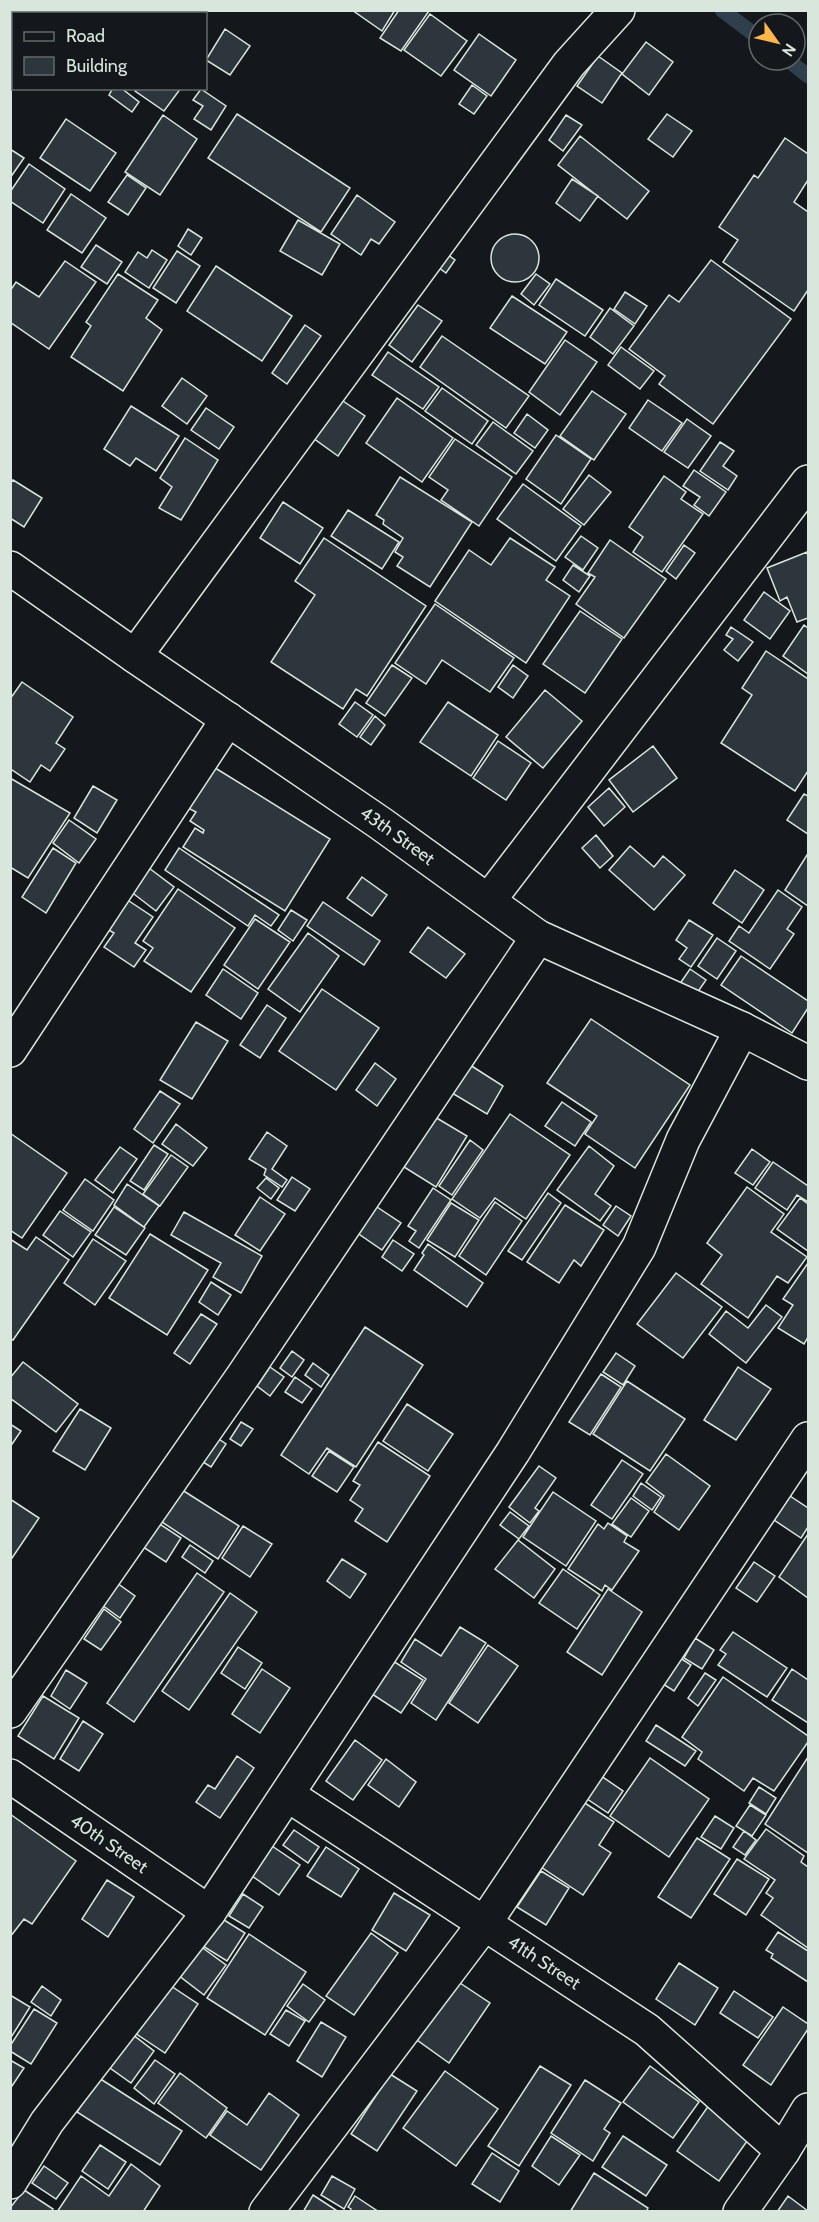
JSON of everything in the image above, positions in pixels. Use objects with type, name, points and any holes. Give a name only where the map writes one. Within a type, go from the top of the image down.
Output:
[{"type":"street","points":[[135,656],[569,64],[618,10]]},
{"type":"street","points":[[489,900],[808,482]]},
{"type":"street","name":"43th Street","points":[[10,568],[489,900],[538,937],[742,1029],[808,1063]]},
{"type":"street","points":[[10,1050],[228,719]]},
{"type":"street","points":[[10,1711],[243,1376],[538,937]]},
{"type":"street","points":[[10,2182],[47,2122],[209,1912],[513,1452],[639,1247],[683,1140],[742,1029]]},
{"type":"street","points":[[266,2211],[484,1924],[808,1439]]},
{"type":"street","name":"40th Street","points":[[10,1776],[209,1912]]},
{"type":"street","name":"41th Street","points":[[288,1795],[647,2030],[783,2151]]},
{"type":"street","points":[[740,2211],[783,2151],[808,2110]]},
{"type":"building","points":[[100,10],[148,10],[147,12],[102,12]]},
{"type":"building","points":[[352,10],[395,10],[382,31]]},
{"type":"building","points":[[399,10],[429,11],[401,51],[380,38]]},
{"type":"building","points":[[430,14],[467,41],[441,76],[404,50]]},
{"type":"building","points":[[225,29],[250,46],[230,75],[207,61]]},
{"type":"building","points":[[479,34],[516,60],[491,96],[454,70]]},
{"type":"building","points":[[646,42],[673,62],[649,95],[622,74]]},
{"type":"building","points":[[598,56],[622,73],[602,103],[577,86]]},
{"type":"building","points":[[472,85],[487,96],[474,114],[459,104]]},
{"type":"building","points":[[112,90],[124,90],[139,102],[132,112],[109,95]]},
{"type":"building","points":[[136,90],[180,90],[164,111]]},
{"type":"building","points":[[202,90],[226,106],[211,130],[194,119],[203,106],[193,100]]},
{"type":"building","points":[[237,114],[350,188],[321,232],[208,158]]},
{"type":"building","points":[[667,114],[692,131],[673,157],[648,139]]},
{"type":"building","points":[[163,115],[197,139],[160,195],[125,172]]},
{"type":"building","points":[[566,115],[582,125],[563,151],[549,140]]},
{"type":"building","points":[[66,119],[116,153],[90,191],[40,158]]},
{"type":"building","points":[[580,136],[649,191],[627,219],[558,165]]},
{"type":"building","points":[[785,138],[808,154],[808,180],[794,202],[808,212],[808,290],[794,311],[723,262],[738,240],[719,227],[754,175],[758,178]]},
{"type":"building","points":[[10,149],[24,158],[10,178]]},
{"type":"building","points":[[29,164],[65,189],[43,223],[10,201],[10,192]]},
{"type":"building","points":[[127,175],[146,188],[128,215],[108,202]]},
{"type":"building","points":[[572,179],[598,196],[580,221],[556,203]]},
{"type":"building","points":[[71,194],[106,218],[82,253],[47,230]]},
{"type":"building","points":[[357,195],[395,222],[379,244],[371,239],[361,255],[331,234]]},
{"type":"building","points":[[298,220],[340,244],[322,275],[280,251]]},
{"type":"building","points":[[188,229],[202,238],[191,255],[178,246]]},
{"type":"building","points":[[510,234],[520,234],[532,241],[539,253],[539,263],[532,275],[520,282],[510,282],[495,271],[491,263],[491,253],[502,238]]},
{"type":"building","points":[[96,245],[122,262],[107,284],[81,267]]},
{"type":"building","points":[[152,250],[167,260],[149,288],[125,272],[138,252],[147,258]]},
{"type":"building","points":[[177,251],[200,266],[176,303],[153,288]]},
{"type":"building","points":[[444,252],[455,260],[446,273],[435,265]]},
{"type":"building","points":[[711,260],[791,319],[713,424],[659,384],[665,376],[629,349],[669,295],[679,302]]},
{"type":"building","points":[[65,261],[96,282],[49,349],[10,322],[10,291],[16,282],[39,297]]},
{"type":"building","points":[[216,266],[292,316],[262,361],[187,311]]},
{"type":"building","points":[[118,274],[158,300],[146,318],[162,330],[123,391],[71,357],[91,326],[86,322]]},
{"type":"building","points":[[536,274],[550,284],[534,305],[521,294]]},
{"type":"building","points":[[556,279],[603,310],[585,336],[539,305]]},
{"type":"building","points":[[625,292],[647,306],[635,324],[614,309]]},
{"type":"building","points":[[512,296],[567,332],[545,364],[490,328]]},
{"type":"building","points":[[418,305],[442,321],[412,362],[389,345]]},
{"type":"building","points":[[610,308],[634,326],[613,354],[590,337]]},
{"type":"building","points":[[305,325],[321,336],[287,384],[272,373]]},
{"type":"building","points":[[442,336],[529,396],[506,428],[420,367]]},
{"type":"building","points":[[565,340],[597,362],[560,415],[529,392]]},
{"type":"building","points":[[621,347],[654,371],[640,389],[608,365]]},
{"type":"building","points":[[388,352],[439,387],[423,409],[372,375]]},
{"type":"building","points":[[182,378],[207,396],[187,424],[162,406]]},
{"type":"building","points":[[442,388],[488,421],[472,444],[425,411]]},
{"type":"building","points":[[592,391],[626,414],[594,460],[560,436]]},
{"type":"building","points":[[397,398],[453,438],[422,482],[366,443]]},
{"type":"building","points":[[340,399],[365,416],[338,456],[313,438]]},
{"type":"building","points":[[648,400],[682,423],[662,451],[629,428]]},
{"type":"building","points":[[131,406],[179,436],[156,471],[136,458],[130,466],[104,449]]},
{"type":"building","points":[[206,408],[234,427],[219,449],[191,430]]},
{"type":"building","points":[[527,414],[548,430],[535,448],[514,433]]},
{"type":"building","points":[[687,419],[711,436],[688,468],[664,452]]},
{"type":"building","points":[[493,422],[533,451],[516,474],[476,445]]},
{"type":"building","points":[[556,435],[591,459],[561,504],[526,479]]},
{"type":"building","points":[[185,438],[218,460],[181,520],[159,508],[172,487],[160,478]]},
{"type":"building","points":[[455,439],[512,477],[479,526],[441,500],[448,490],[429,477]]},
{"type":"building","points":[[720,442],[734,451],[723,466],[737,476],[728,490],[700,471]]},
{"type":"building","points":[[694,470],[726,492],[709,516],[694,505],[700,497],[683,486]]},
{"type":"building","points":[[589,475],[611,492],[584,525],[563,509]]},
{"type":"building","points":[[664,476],[686,492],[681,499],[703,514],[662,572],[633,552],[643,537],[629,527]]},
{"type":"building","points":[[400,477],[472,522],[430,587],[397,566],[403,557],[395,552],[403,538],[383,524],[384,520],[376,515]]},
{"type":"building","points":[[13,480],[42,498],[24,527],[10,518],[10,483]]},
{"type":"building","points":[[523,484],[581,526],[556,561],[497,519]]},
{"type":"building","points":[[283,502],[323,528],[300,564],[260,538]]},
{"type":"building","points":[[348,510],[399,542],[382,569],[331,536]]},
{"type":"building","points":[[581,536],[598,548],[583,570],[565,557]]},
{"type":"building","points":[[324,538],[426,606],[367,696],[356,689],[343,709],[271,662],[315,595],[295,581]]},
{"type":"building","points":[[510,538],[555,567],[546,580],[570,596],[526,663],[435,601],[469,550],[491,565]]},
{"type":"building","points":[[610,540],[666,579],[624,638],[576,604],[595,577],[588,573]]},
{"type":"building","points":[[684,545],[695,553],[676,579],[666,571]]},
{"type":"building","points":[[807,552],[808,618],[797,622],[787,597],[780,601],[767,568]]},
{"type":"building","points":[[573,565],[590,576],[579,592],[563,580]]},
{"type":"building","points":[[764,592],[790,611],[770,639],[744,620]]},
{"type":"building","points":[[435,604],[514,658],[490,692],[442,660],[426,684],[395,663]]},
{"type":"building","points":[[580,611],[622,639],[585,693],[543,664]]},
{"type":"building","points":[[804,625],[808,628],[808,674],[783,656]]},
{"type":"building","points":[[731,627],[753,642],[738,661],[724,650],[733,639],[726,635]]},
{"type":"building","points":[[766,651],[808,679],[808,771],[795,791],[721,743],[752,695],[742,688]]},
{"type":"building","points":[[392,665],[412,678],[385,716],[366,703]]},
{"type":"building","points":[[513,665],[528,676],[513,698],[498,687]]},
{"type":"building","points":[[22,682],[73,717],[56,743],[65,749],[50,771],[41,765],[30,782],[12,770],[10,772],[10,699]]},
{"type":"building","points":[[545,690],[582,721],[543,768],[506,737]]},
{"type":"building","points":[[355,702],[373,715],[357,737],[339,724]]},
{"type":"building","points":[[448,702],[498,735],[471,776],[420,742]]},
{"type":"building","points":[[375,716],[385,725],[371,745],[360,737]]},
{"type":"building","points":[[498,741],[531,763],[506,800],[473,778]]},
{"type":"building","points":[[653,746],[677,778],[633,812],[609,780]]},
{"type":"building","points":[[212,766],[330,839],[285,911],[183,847],[195,828],[203,833],[204,830],[190,821],[196,812],[186,807]]},
{"type":"building","points":[[10,778],[70,813],[28,878],[10,867]]},
{"type":"building","points":[[93,786],[117,800],[97,833],[74,818]]},
{"type":"building","points":[[609,788],[625,807],[604,826],[588,807]]},
{"type":"building","points":[[804,794],[808,796],[808,834],[787,820]]},
{"type":"building","points":[[69,820],[96,839],[79,863],[53,843]]},
{"type":"building","points":[[596,835],[613,856],[600,868],[582,848]]},
{"type":"building","points":[[630,846],[654,867],[663,856],[685,875],[654,910],[609,870]]},
{"type":"building","points":[[53,848],[76,863],[46,913],[22,897]]},
{"type":"building","points":[[179,848],[279,915],[271,926],[255,915],[248,926],[165,870]]},
{"type":"building","points":[[808,856],[808,906],[785,890]]},
{"type":"building","points":[[149,868],[174,887],[156,911],[130,891]]},
{"type":"building","points":[[735,870],[764,890],[742,923],[713,903]]},
{"type":"building","points":[[362,877],[387,895],[372,916],[347,898]]},
{"type":"building","points":[[178,889],[235,928],[191,992],[144,961],[153,948],[143,941]]},
{"type":"building","points":[[778,890],[802,907],[787,929],[794,934],[770,969],[729,941],[739,926],[749,933]]},
{"type":"building","points":[[126,899],[153,917],[135,943],[146,950],[134,967],[104,947],[114,933],[107,929]]},
{"type":"building","points":[[323,902],[380,941],[364,965],[307,926]]},
{"type":"building","points":[[291,910],[307,920],[293,941],[278,930]]},
{"type":"building","points":[[255,919],[290,942],[258,989],[224,965]]},
{"type":"building","points":[[689,920],[713,935],[691,967],[679,959],[687,948],[676,940]]},
{"type":"building","points":[[428,927],[465,954],[446,978],[410,952]]},
{"type":"building","points":[[308,933],[339,956],[300,1012],[268,989]]},
{"type":"building","points":[[717,938],[736,951],[717,979],[698,966]]},
{"type":"building","points":[[741,956],[808,1001],[808,1008],[792,1033],[721,985]]},
{"type":"building","points":[[223,969],[258,993],[241,1019],[206,995]]},
{"type":"building","points":[[690,969],[706,980],[695,996],[679,985]]},
{"type":"building","points":[[322,989],[379,1028],[336,1090],[279,1051]]},
{"type":"building","points":[[267,1005],[286,1018],[260,1058],[240,1045]]},
{"type":"building","points":[[591,1019],[690,1085],[635,1168],[585,1134],[597,1116],[547,1083]]},
{"type":"building","points":[[196,1022],[228,1041],[192,1099],[160,1080]]},
{"type":"building","points":[[375,1063],[396,1079],[377,1106],[356,1090]]},
{"type":"building","points":[[470,1065],[503,1086],[487,1114],[452,1093]]},
{"type":"building","points":[[160,1091],[180,1104],[153,1143],[134,1129]]},
{"type":"building","points":[[562,1102],[591,1122],[575,1146],[545,1126]]},
{"type":"building","points":[[510,1114],[570,1155],[526,1219],[495,1198],[480,1218],[452,1199]]},
{"type":"building","points":[[435,1117],[467,1136],[436,1187],[404,1167]]},
{"type":"building","points":[[176,1124],[207,1148],[193,1166],[162,1144]]},
{"type":"building","points":[[267,1132],[287,1146],[272,1169],[287,1180],[282,1187],[264,1175],[266,1169],[249,1159]]},
{"type":"building","points":[[10,1133],[67,1173],[22,1238],[10,1230]]},
{"type":"building","points":[[470,1140],[483,1150],[452,1195],[439,1186]]},
{"type":"building","points":[[154,1145],[168,1154],[144,1190],[130,1181]]},
{"type":"building","points":[[589,1146],[614,1166],[595,1194],[611,1206],[600,1221],[557,1190]]},
{"type":"building","points":[[120,1147],[137,1159],[113,1193],[95,1180]]},
{"type":"building","points":[[752,1149],[770,1162],[753,1185],[735,1173]]},
{"type":"building","points":[[171,1155],[188,1167],[160,1206],[143,1194]]},
{"type":"building","points":[[773,1162],[808,1186],[808,1202],[797,1195],[787,1210],[755,1188]]},
{"type":"building","points":[[292,1177],[310,1189],[295,1211],[277,1200]]},
{"type":"building","points":[[266,1178],[279,1188],[271,1199],[257,1188]]},
{"type":"building","points":[[85,1179],[114,1200],[93,1231],[63,1210]]},
{"type":"building","points":[[127,1184],[159,1206],[144,1227],[114,1205]]},
{"type":"building","points":[[747,1187],[784,1214],[771,1232],[807,1257],[788,1283],[777,1276],[748,1318],[701,1284],[722,1255],[707,1243]]},
{"type":"building","points":[[433,1188],[451,1200],[419,1248],[409,1241],[416,1231],[408,1226]]},
{"type":"building","points":[[548,1193],[561,1203],[522,1260],[508,1251]]},
{"type":"building","points":[[260,1197],[285,1214],[260,1251],[235,1235]]},
{"type":"building","points":[[800,1198],[808,1204],[808,1251],[777,1229]]},
{"type":"building","points":[[495,1202],[522,1221],[486,1275],[459,1256]]},
{"type":"building","points":[[371,1203],[401,1223],[382,1250],[353,1230]]},
{"type":"building","points":[[451,1203],[479,1220],[455,1257],[427,1240]]},
{"type":"building","points":[[565,1205],[604,1230],[581,1266],[574,1260],[559,1283],[527,1262]]},
{"type":"building","points":[[616,1206],[631,1216],[618,1236],[603,1225]]},
{"type":"building","points":[[114,1207],[145,1228],[126,1255],[95,1235]]},
{"type":"building","points":[[60,1211],[91,1232],[73,1257],[43,1235]]},
{"type":"building","points":[[184,1212],[262,1256],[241,1293],[213,1277],[221,1263],[171,1235]]},
{"type":"building","points":[[150,1234],[208,1270],[167,1335],[109,1298]]},
{"type":"building","points":[[36,1237],[69,1260],[13,1340],[10,1339],[10,1239],[27,1250]]},
{"type":"building","points":[[93,1239],[126,1261],[95,1305],[64,1283]]},
{"type":"building","points":[[393,1240],[414,1254],[402,1271],[382,1257]]},
{"type":"building","points":[[428,1244],[483,1283],[467,1307],[414,1270]]},
{"type":"building","points":[[808,1263],[808,1337],[804,1344],[778,1328],[793,1305],[783,1299]]},
{"type":"building","points":[[676,1273],[722,1307],[683,1358],[637,1324]]},
{"type":"building","points":[[211,1282],[231,1295],[218,1315],[199,1302]]},
{"type":"building","points":[[766,1305],[782,1317],[746,1363],[709,1334],[726,1311],[748,1328]]},
{"type":"building","points":[[201,1314],[217,1324],[190,1364],[174,1353]]},
{"type":"building","points":[[365,1327],[423,1365],[356,1467],[327,1448],[309,1474],[281,1455]]},
{"type":"building","points":[[292,1351],[304,1360],[292,1377],[280,1368]]},
{"type":"building","points":[[616,1353],[635,1366],[623,1385],[603,1372]]},
{"type":"building","points":[[23,1362],[78,1404],[56,1432],[10,1398],[10,1378]]},
{"type":"building","points":[[313,1363],[329,1375],[321,1387],[305,1375]]},
{"type":"building","points":[[270,1367],[284,1377],[270,1396],[257,1386]]},
{"type":"building","points":[[738,1367],[771,1389],[736,1440],[704,1420]]},
{"type":"building","points":[[601,1374],[621,1387],[590,1435],[569,1422]]},
{"type":"building","points":[[295,1377],[312,1389],[302,1403],[285,1392]]},
{"type":"building","points":[[627,1381],[685,1419],[650,1471],[593,1434]]},
{"type":"building","points":[[407,1404],[453,1434],[428,1471],[383,1441]]},
{"type":"building","points":[[80,1409],[111,1428],[85,1470],[53,1451]]},
{"type":"building","points":[[241,1422],[253,1429],[241,1446],[230,1439]]},
{"type":"building","points":[[10,1424],[21,1431],[10,1447]]},
{"type":"building","points":[[210,1433],[226,1444],[211,1467],[195,1457]]},
{"type":"building","points":[[378,1442],[430,1476],[387,1542],[355,1521],[363,1509],[350,1500],[360,1485],[353,1481]]},
{"type":"building","points":[[329,1451],[354,1467],[337,1492],[312,1476]]},
{"type":"building","points":[[666,1454],[710,1486],[679,1530],[654,1512],[664,1496],[646,1482]]},
{"type":"building","points":[[622,1460],[643,1474],[612,1519],[591,1505]]},
{"type":"building","points":[[539,1466],[556,1478],[535,1508],[539,1511],[530,1523],[509,1507]]},
{"type":"building","points":[[641,1483],[661,1497],[652,1510],[633,1496]]},
{"type":"building","points":[[179,1488],[239,1526],[218,1559],[159,1520]]},
{"type":"building","points":[[553,1492],[596,1521],[566,1566],[523,1537]]},
{"type":"building","points":[[790,1496],[808,1508],[808,1527],[801,1538],[774,1520]]},
{"type":"building","points":[[631,1498],[649,1511],[631,1537],[612,1524]]},
{"type":"building","points":[[10,1499],[39,1518],[10,1561]]},
{"type":"building","points":[[510,1512],[529,1526],[519,1539],[500,1525]]},
{"type":"building","points":[[152,1519],[181,1538],[166,1562],[137,1543]]},
{"type":"building","points":[[608,1523],[627,1536],[624,1542],[639,1551],[612,1590],[605,1585],[602,1591],[568,1569],[598,1524],[604,1529]]},
{"type":"building","points":[[243,1526],[272,1544],[250,1577],[222,1558]]},
{"type":"building","points":[[808,1534],[808,1598],[779,1577]]},
{"type":"building","points":[[518,1540],[555,1569],[534,1598],[495,1569]]},
{"type":"building","points":[[190,1545],[213,1561],[205,1573],[182,1557]]},
{"type":"building","points":[[342,1559],[366,1574],[350,1598],[327,1581]]},
{"type":"building","points":[[754,1562],[775,1576],[757,1602],[736,1588]]},
{"type":"building","points":[[563,1569],[600,1595],[577,1629],[539,1603]]},
{"type":"building","points":[[197,1573],[224,1592],[134,1722],[107,1703]]},
{"type":"building","points":[[117,1583],[135,1596],[120,1618],[102,1605]]},
{"type":"building","points":[[608,1589],[642,1612],[602,1675],[567,1652]]},
{"type":"building","points":[[230,1593],[257,1612],[189,1710],[162,1691]]},
{"type":"building","points":[[104,1609],[121,1622],[101,1650],[84,1639]]},
{"type":"building","points":[[460,1627],[486,1643],[436,1720],[411,1703],[426,1679],[401,1662],[415,1639],[441,1656]]},
{"type":"building","points":[[733,1632],[787,1668],[767,1697],[718,1665],[726,1654],[720,1650]]},
{"type":"building","points":[[695,1638],[714,1650],[702,1669],[684,1658]]},
{"type":"building","points":[[488,1645],[518,1666],[478,1723],[449,1703]]},
{"type":"building","points":[[238,1647],[262,1663],[245,1689],[221,1673]]},
{"type":"building","points":[[677,1656],[691,1665],[674,1691],[660,1682]]},
{"type":"building","points":[[393,1661],[423,1680],[401,1713],[372,1694]]},
{"type":"building","points":[[262,1669],[290,1688],[260,1733],[232,1714]]},
{"type":"building","points":[[792,1669],[808,1680],[808,1723],[772,1700]]},
{"type":"building","points":[[66,1670],[87,1683],[70,1709],[51,1696]]},
{"type":"building","points":[[705,1673],[716,1680],[698,1706],[688,1698]]},
{"type":"building","points":[[723,1677],[808,1736],[808,1742],[774,1791],[753,1778],[744,1791],[698,1759],[702,1752],[682,1737]]},
{"type":"building","points":[[43,1696],[79,1718],[54,1759],[18,1736]]},
{"type":"building","points":[[83,1721],[103,1734],[79,1771],[60,1759]]},
{"type":"building","points":[[656,1725],[696,1751],[685,1766],[646,1741]]},
{"type":"building","points":[[355,1740],[382,1760],[353,1800],[326,1781]]},
{"type":"building","points":[[237,1756],[254,1768],[220,1818],[196,1802],[208,1785],[215,1789]]},
{"type":"building","points":[[808,1757],[808,1853],[765,1824]]},
{"type":"building","points":[[650,1758],[709,1799],[669,1857],[610,1816]]},
{"type":"building","points":[[386,1759],[416,1782],[399,1807],[368,1785]]},
{"type":"building","points":[[591,1769],[623,1791],[608,1813],[577,1792]]},
{"type":"building","points":[[759,1787],[776,1798],[766,1814],[749,1803]]},
{"type":"building","points":[[574,1796],[614,1822],[599,1845],[611,1853],[583,1895],[532,1861]]},
{"type":"building","points":[[750,1805],[766,1815],[752,1836],[736,1826]]},
{"type":"building","points":[[10,1814],[76,1861],[32,1924],[24,1919],[10,1937]]},
{"type":"building","points":[[715,1816],[734,1828],[721,1849],[701,1837]]},
{"type":"building","points":[[766,1829],[804,1856],[801,1862],[808,1867],[808,1948],[761,1915],[773,1898],[766,1893],[775,1880],[744,1859]]},
{"type":"building","points":[[294,1830],[319,1847],[308,1863],[283,1845]]},
{"type":"building","points":[[744,1831],[756,1840],[745,1855],[733,1847]]},
{"type":"building","points":[[697,1838],[730,1859],[691,1918],[658,1897]]},
{"type":"building","points":[[272,1846],[300,1865],[279,1895],[252,1876]]},
{"type":"building","points":[[326,1847],[359,1869],[341,1897],[307,1876]]},
{"type":"building","points":[[737,1859],[769,1879],[746,1915],[714,1894]]},
{"type":"building","points":[[541,1871],[569,1888],[546,1925],[517,1907]]},
{"type":"building","points":[[107,1880],[134,1897],[108,1937],[82,1919]]},
{"type":"building","points":[[394,1893],[430,1915],[406,1951],[372,1930]]},
{"type":"building","points":[[243,1894],[263,1907],[249,1928],[229,1916]]},
{"type":"building","points":[[216,1915],[245,1933],[227,1961],[198,1943]]},
{"type":"building","points":[[778,1932],[808,1951],[808,1982],[771,1958],[773,1954],[766,1950]]},
{"type":"building","points":[[371,1933],[398,1953],[354,2015],[326,1996]]},
{"type":"building","points":[[249,1934],[306,1972],[265,2035],[207,1998]]},
{"type":"building","points":[[200,1946],[226,1965],[204,1995],[178,1975]]},
{"type":"building","points":[[679,1963],[718,1988],[695,2025],[656,1999]]},
{"type":"building","points":[[457,1981],[490,2003],[449,2063],[417,2040]]},
{"type":"building","points":[[168,1984],[198,2004],[165,2053],[135,2033]]},
{"type":"building","points":[[303,1984],[325,2000],[309,2022],[287,2006]]},
{"type":"building","points":[[42,1986],[61,2000],[51,2016],[31,2002]]},
{"type":"building","points":[[734,1991],[773,2017],[758,2038],[720,2013]]},
{"type":"building","points":[[10,1995],[30,2007],[10,2039]]},
{"type":"building","points":[[783,2007],[808,2024],[808,2029],[771,2085],[743,2065]]},
{"type":"building","points":[[34,2009],[57,2023],[31,2064],[10,2051],[10,2046]]},
{"type":"building","points":[[286,2010],[305,2021],[289,2046],[270,2034]]},
{"type":"building","points":[[321,2022],[346,2037],[322,2077],[297,2061]]},
{"type":"building","points":[[128,2031],[154,2051],[131,2083],[103,2063]]},
{"type":"building","points":[[10,2060],[24,2068],[10,2089]]},
{"type":"building","points":[[155,2060],[175,2074],[154,2104],[134,2088]]},
{"type":"building","points":[[540,2066],[571,2085],[519,2166],[488,2146]]},
{"type":"building","points":[[650,2066],[699,2102],[673,2138],[623,2102]]},
{"type":"building","points":[[445,2071],[498,2109],[456,2166],[403,2128]]},
{"type":"building","points":[[180,2073],[227,2108],[206,2138],[158,2103]]},
{"type":"building","points":[[390,2074],[417,2091],[377,2151],[351,2134]]},
{"type":"building","points":[[99,2078],[182,2131],[160,2165],[77,2112]]},
{"type":"building","points":[[585,2080],[621,2103],[604,2129],[610,2133],[593,2161],[551,2133]]},
{"type":"building","points":[[269,2093],[299,2115],[261,2170],[210,2135],[227,2111],[247,2125]]},
{"type":"building","points":[[709,2105],[752,2134],[719,2181],[677,2151]]},
{"type":"building","points":[[551,2136],[580,2155],[559,2185],[532,2166]]},
{"type":"building","points":[[623,2136],[667,2165],[646,2196],[602,2167]]},
{"type":"building","points":[[100,2145],[126,2162],[108,2189],[82,2171]]},
{"type":"building","points":[[492,2153],[519,2171],[500,2202],[472,2184]]},
{"type":"building","points":[[131,2164],[160,2186],[143,2212],[57,2212],[81,2176],[109,2196]]},
{"type":"building","points":[[44,2166],[68,2183],[56,2199],[32,2183]]},
{"type":"building","points":[[594,2173],[648,2208],[646,2212],[570,2212]]},
{"type":"building","points":[[332,2176],[355,2189],[344,2209],[321,2195]]},
{"type":"building","points":[[24,2190],[53,2209],[51,2212],[10,2212],[10,2208]]},
{"type":"building","points":[[313,2195],[339,2212],[303,2212]]},
{"type":"building","points":[[355,2196],[379,2212],[350,2212],[351,2209],[348,2207]]},
{"type":"building","points":[[788,2196],[808,2211],[808,2212],[777,2212]]},
{"type":"waterway","points":[[722,10],[747,29]]},
{"type":"waterway","points":[[803,72],[808,76]]}]
